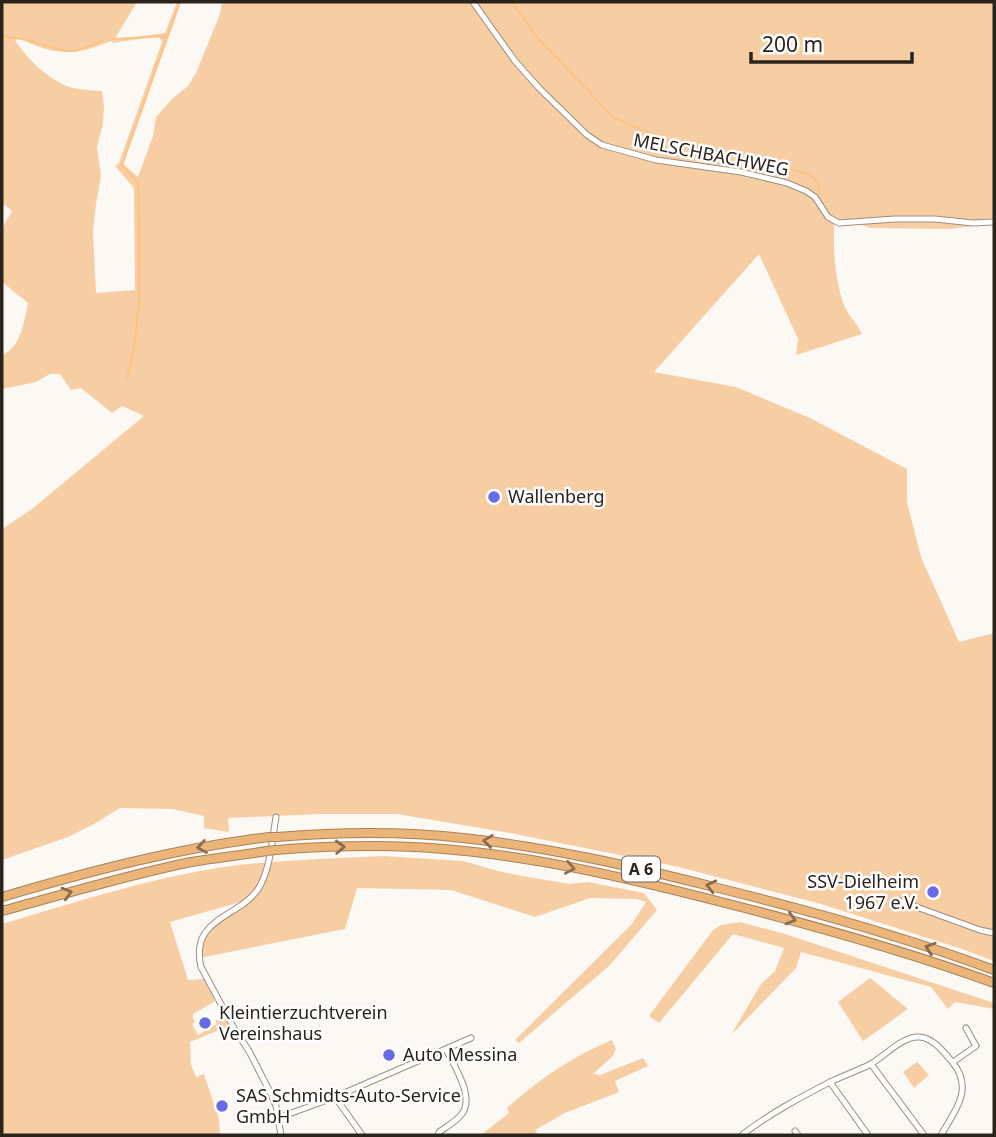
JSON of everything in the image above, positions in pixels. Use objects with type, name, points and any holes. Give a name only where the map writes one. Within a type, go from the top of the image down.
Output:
[{"type":"highway","name":"A 6","points":[[2,897],[146,858],[233,842],[351,833],[407,834],[488,841],[590,858],[781,903],[930,947],[994,970]]},
{"type":"highway","name":"A 6","points":[[2,911],[150,871],[271,851],[316,847],[391,846],[460,851],[531,860],[680,891],[777,915],[925,959],[994,983]]},
{"type":"street","name":"MELSCHBACHWEG","points":[[473,2],[539,88],[587,135],[602,145],[656,160],[741,172],[788,183],[815,197],[828,217],[839,223],[895,219],[994,222]]},
{"type":"street","points":[[276,817],[267,869],[261,884],[247,902],[222,917],[206,931],[199,958],[201,967],[270,1092],[276,1106],[281,1135]]},
{"type":"street","points":[[900,901],[994,933]]},
{"type":"street","points":[[953,1062],[976,1046],[965,1028]]},
{"type":"street","points":[[742,1135],[789,1104],[871,1064],[907,1039],[919,1036],[932,1041],[953,1062],[961,1076],[963,1091],[941,1135]]},
{"type":"street","points":[[278,1118],[335,1097],[471,1038]]},
{"type":"street","points":[[438,1135],[462,1114],[466,1106],[466,1091],[446,1049]]},
{"type":"street","points":[[871,1064],[924,1135]]},
{"type":"street","points":[[830,1082],[868,1135]]},
{"type":"street","points":[[335,1097],[362,1135]]},
{"type":"shaded area","points":[[2,2],[137,2],[114,40],[165,33],[177,2],[180,2],[123,164],[138,177],[153,136],[156,117],[188,86],[196,73],[220,14],[222,2],[994,2],[994,223],[951,229],[870,228],[849,220],[835,219],[834,253],[837,279],[847,311],[862,334],[796,355],[798,339],[759,254],[654,372],[736,387],[810,418],[907,469],[907,502],[921,557],[959,642],[994,633],[994,961],[821,904],[679,867],[510,833],[397,814],[228,818],[229,832],[204,828],[204,816],[173,809],[120,808],[68,837],[2,860],[2,529],[32,509],[144,416],[122,406],[112,413],[81,388],[71,390],[60,374],[50,374],[36,382],[2,389],[2,355],[18,340],[28,303],[2,282],[2,228],[12,211],[2,204]],"holes":[[[159,36],[162,42],[119,163],[115,166],[134,188],[135,290],[96,293],[93,232],[101,176],[97,147],[103,124],[102,91],[73,88],[53,79],[32,61],[15,40],[20,38],[46,49],[64,52],[92,48],[113,41],[112,43]]]},
{"type":"shaded area","points":[[383,856],[463,861],[522,876],[570,884],[588,882],[644,893],[657,910],[609,966],[519,1043],[515,1040],[632,924],[646,902],[637,899],[590,898],[535,917],[451,890],[357,888],[345,929],[199,958],[206,931],[251,899],[170,922],[188,980],[204,979],[214,999],[214,1002],[193,1014],[195,1022],[192,1024],[198,1035],[217,1024],[215,1021],[223,1017],[229,1026],[190,1042],[191,1065],[196,1077],[204,1074],[219,1119],[220,1135],[2,1135],[2,924],[119,890],[209,869]]},
{"type":"shaded area","points":[[740,922],[785,934],[994,1003],[994,1009],[955,1002],[948,1009],[931,987],[801,952],[796,968],[731,1035],[761,984],[775,971],[784,948],[733,934],[659,1023],[649,1016],[713,930],[721,925]]},
{"type":"shaded area","points":[[870,978],[908,1009],[863,1041],[838,1002]]},
{"type":"shaded area","points":[[612,1040],[616,1049],[613,1056],[593,1074],[600,1075],[643,1058],[648,1066],[615,1081],[619,1092],[565,1113],[535,1130],[539,1135],[481,1135],[509,1113],[507,1108],[544,1078]]},
{"type":"shaded area","points":[[917,1062],[929,1075],[914,1088],[903,1072]]},
{"type":"waterway","points":[[127,379],[139,304],[139,217],[138,183],[122,165],[180,2]]},
{"type":"waterway","points":[[512,2],[536,36],[614,118],[681,146],[752,158],[811,175],[818,183],[819,194]]},
{"type":"waterway","points":[[2,36],[65,51],[75,51],[102,41]]},
{"type":"waterway","points":[[113,39],[168,36]]},
{"type":"place","name":"Wallenberg","points":[[494,497]]},
{"type":"place","name":"SSV-Dielheim 1967 e.V.","points":[[933,892]]},
{"type":"place","name":"Kleintierzuchtverein Vereinshaus","points":[[205,1023]]},
{"type":"place","name":"Auto Messina","points":[[389,1055]]},
{"type":"place","name":"SAS Schmidts-Auto-Service GmbH","points":[[222,1106]]}]
